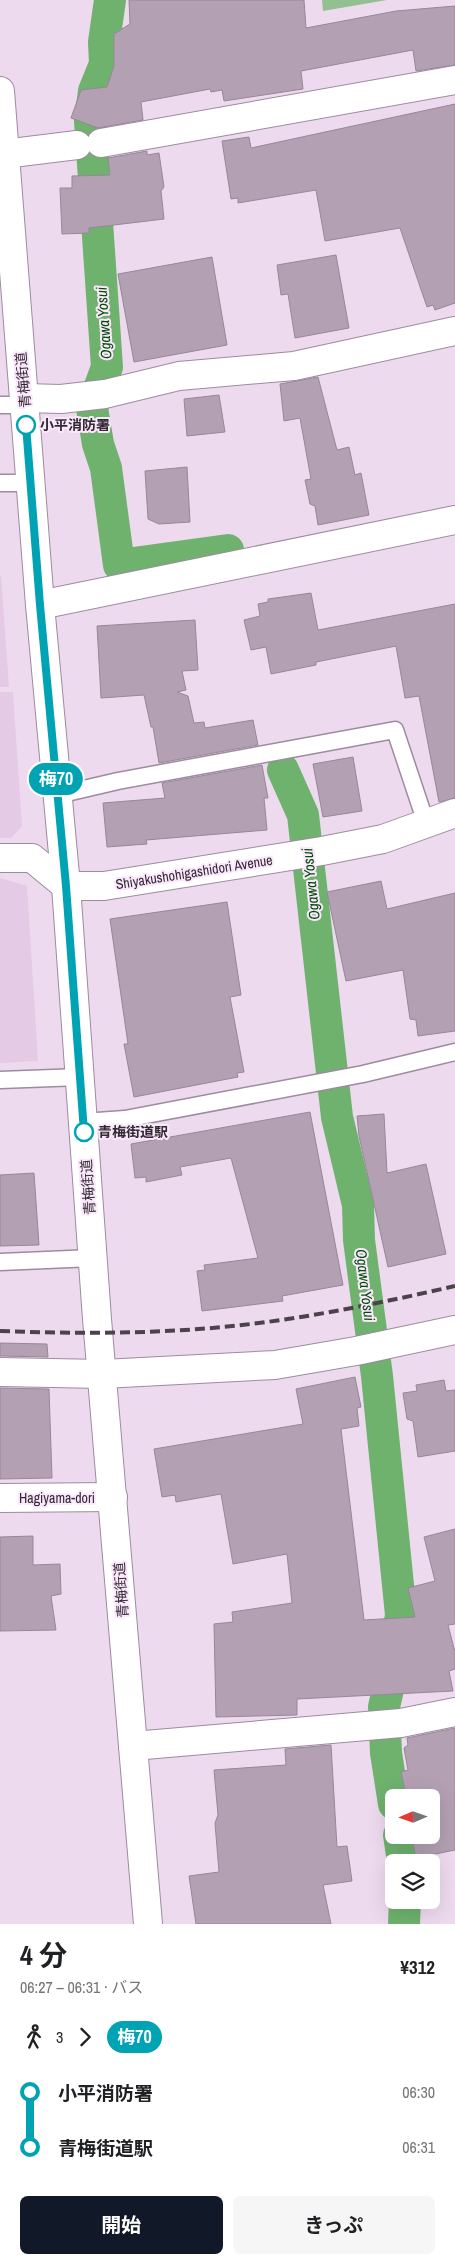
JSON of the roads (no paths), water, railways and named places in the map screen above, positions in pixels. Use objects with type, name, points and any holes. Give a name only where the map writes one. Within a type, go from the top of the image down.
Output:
[{"type":"street","points":[[4,154],[89,144],[455,80]]},
{"type":"street","name":"青梅街道","points":[[0,91],[16,403],[31,483],[40,605],[66,886],[93,1258],[148,1924]]},
{"type":"street","points":[[16,403],[97,395],[179,376],[294,366],[455,331]]},
{"type":"street","points":[[40,605],[455,520]]},
{"type":"street","name":"Shiyakushohigashidori Avenue","points":[[66,886],[104,886],[322,851],[382,839],[455,813]]},
{"type":"street","points":[[0,858],[32,858],[66,886]]},
{"type":"street","points":[[0,1372],[103,1374],[243,1368],[275,1365],[356,1351],[455,1330]]},
{"type":"street","name":"Hagiyama-dori","points":[[0,1498],[113,1497]]},
{"type":"street","points":[[133,1746],[401,1723],[455,1712]]},
{"type":"lane","points":[[0,483],[31,483]]},
{"type":"lane","points":[[58,795],[118,781],[396,730],[426,823]]},
{"type":"lane","points":[[83,1122],[125,1119],[313,1084],[455,1052]]},
{"type":"lane","points":[[0,1080],[80,1076]]},
{"type":"lane","points":[[0,1262],[61,1261],[93,1258]]},
{"type":"waterway","name":"Ogawa Yosui","points":[[110,0],[104,42],[105,64],[94,91],[90,121],[107,367],[92,408],[98,444],[106,468],[119,565],[228,550]]},
{"type":"waterway","name":"Ogawa Yosui","points":[[283,770],[303,815],[337,1117],[358,1205],[359,1240],[377,1376],[401,1615],[384,1707],[386,1753],[392,1789]]},
{"type":"waterway","name":"Ogawa Yosui","points":[[400,1844],[402,1854]]},
{"type":"waterway","name":"Ogawa Yosui","points":[[404,1924],[405,1909]]},
{"type":"railway","points":[[0,1331],[61,1333],[212,1328],[296,1318],[455,1286]]},
{"type":"place","name":"小平消防署","points":[[26,425]]},
{"type":"place","name":"青梅街道駅","points":[[84,1132]]}]
